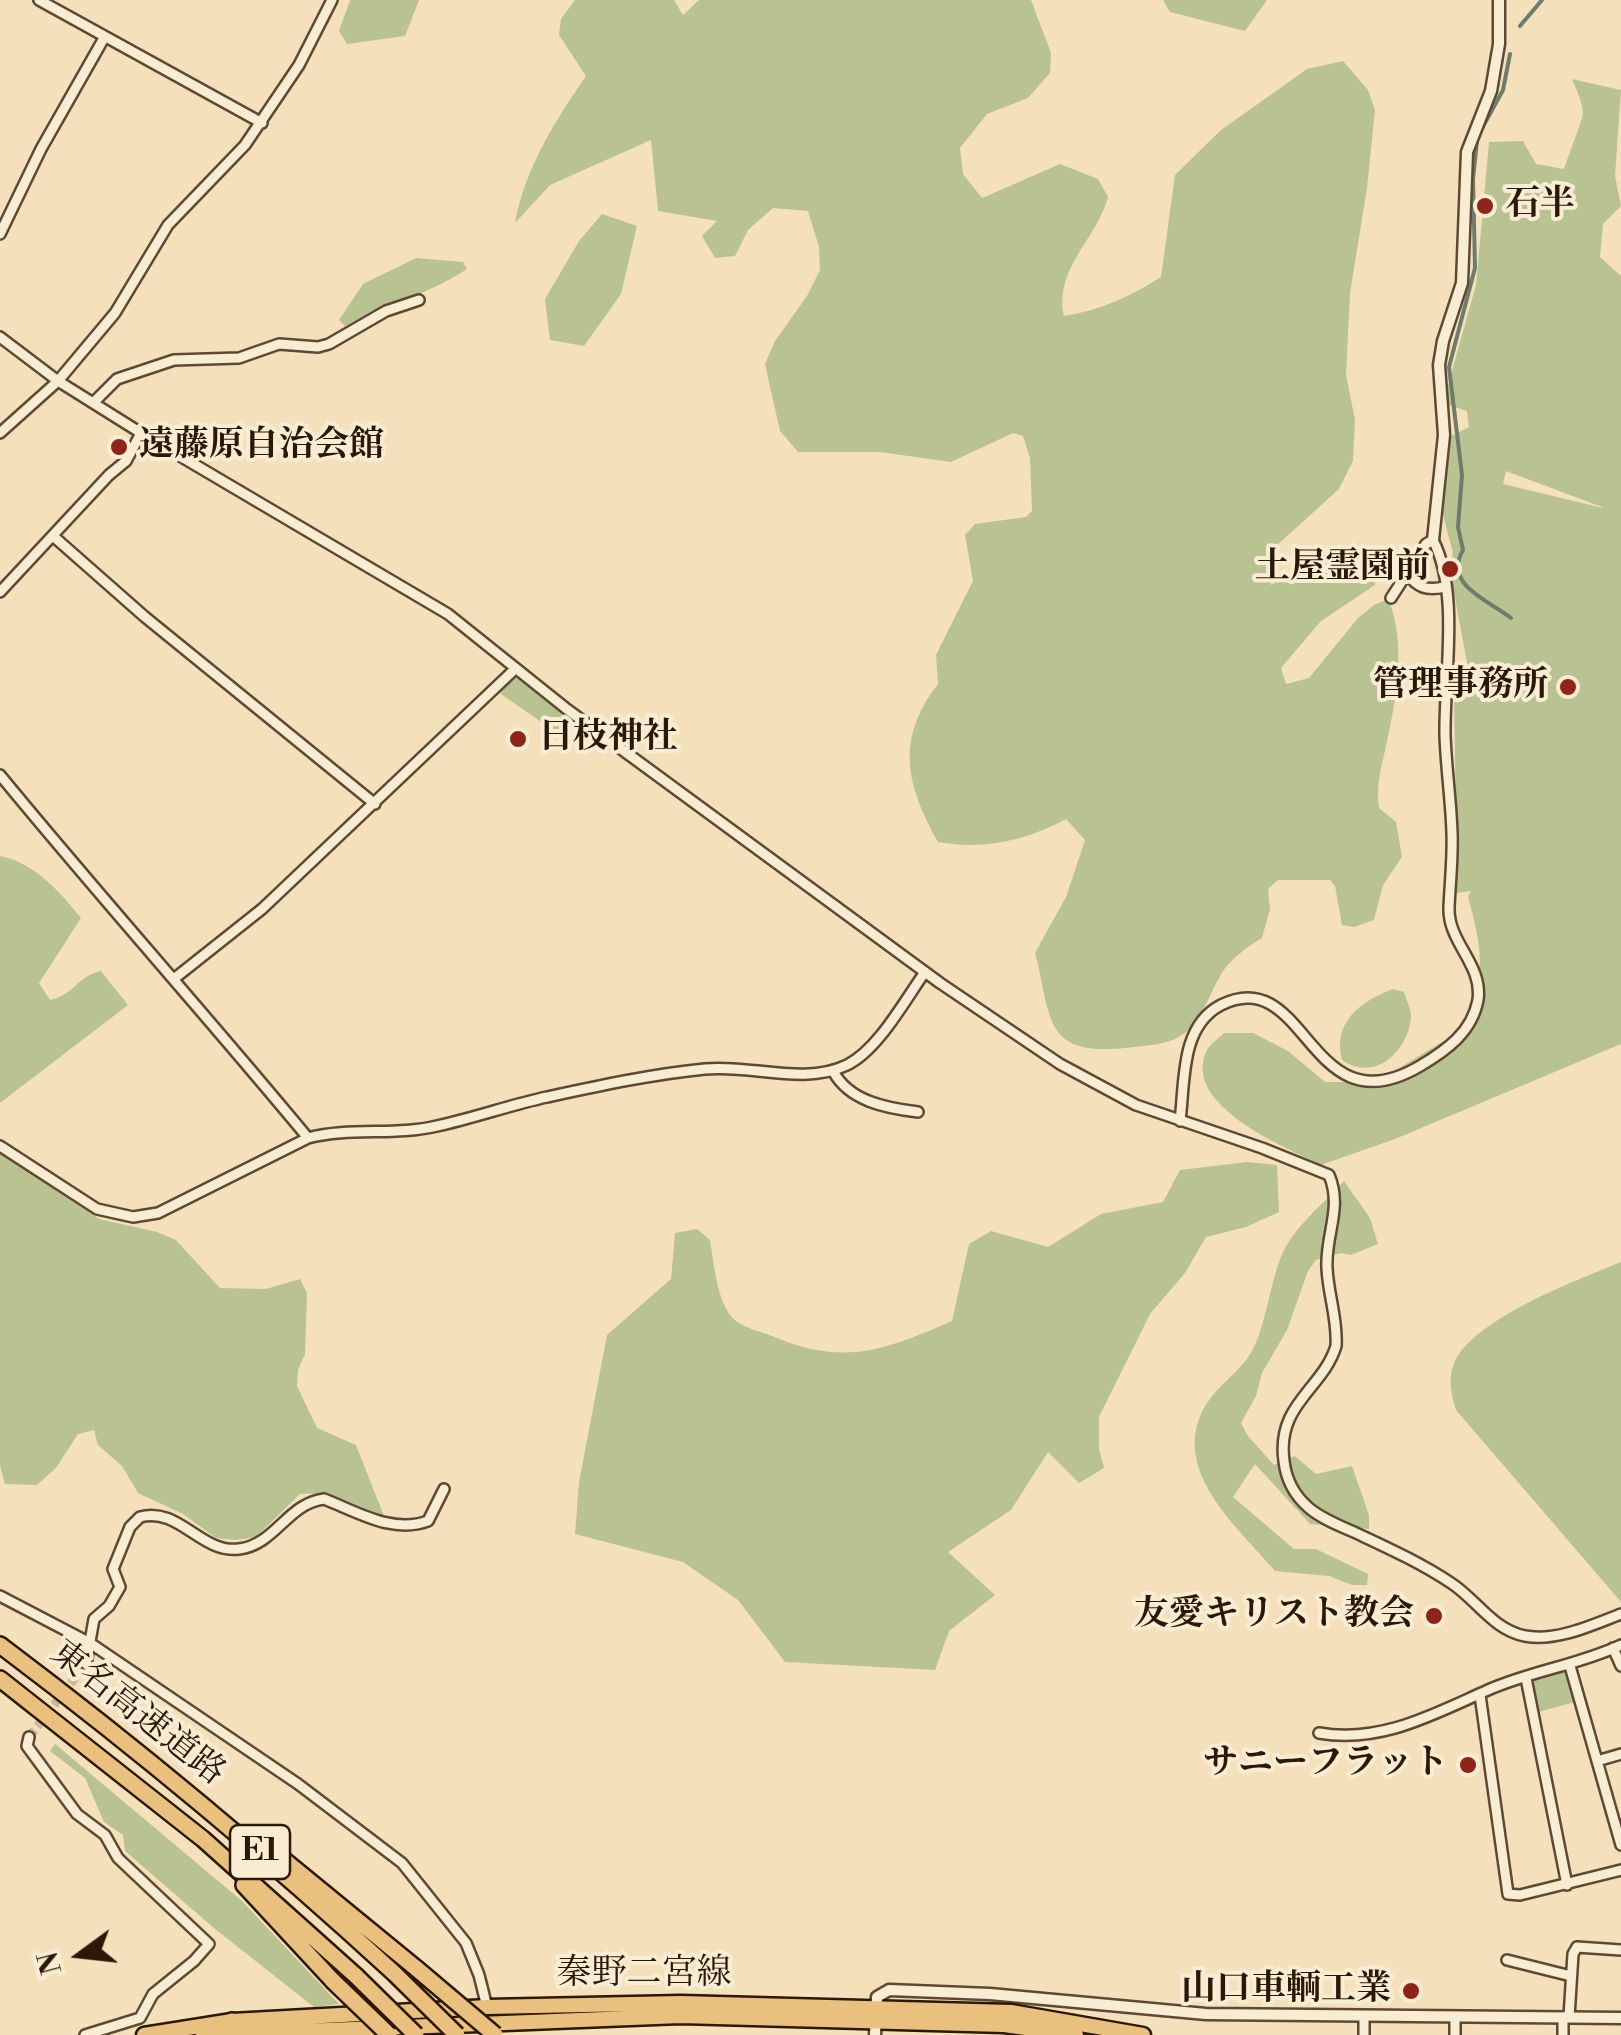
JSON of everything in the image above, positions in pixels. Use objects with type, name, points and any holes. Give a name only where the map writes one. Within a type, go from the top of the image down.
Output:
[{"type":"highway","name":"東名高速道路","points":[[0,1644],[120,1735],[235,1830],[457,2035]]},
{"type":"highway","name":"東名高速道路","points":[[0,1679],[203,1839],[416,2035]]},
{"type":"highway","points":[[120,1735],[265,1844],[495,2035]]},
{"type":"highway","points":[[203,1839],[333,1981],[389,2035]]},
{"type":"highway","points":[[277,2035],[294,2031]]},
{"type":"main road","name":"秦野二宮線","points":[[144,2035],[487,2007],[681,2003],[1076,2035]]},
{"type":"main road","name":"秦野二宮線","points":[[203,2035],[233,2028],[294,2031],[597,2017],[876,2020],[1043,2015],[1143,2035]]},
{"type":"street","points":[[39,0],[262,124]]},
{"type":"street","points":[[0,433],[58,381],[115,313],[168,226],[262,124],[299,66],[332,0]]},
{"type":"street","points":[[1180,1120],[1194,1033],[1211,1012],[1231,1002],[1253,1000],[1281,1010],[1331,1066],[1350,1078],[1366,1081],[1394,1078],[1422,1065],[1459,1039],[1476,1009],[1479,984],[1474,966],[1453,931],[1449,914],[1452,830],[1446,736],[1445,587],[1434,540],[1444,436],[1439,366],[1462,283],[1467,152],[1491,91],[1499,44],[1499,0]]},
{"type":"street","points":[[0,234],[41,149],[104,38]]},
{"type":"street","points":[[94,402],[117,379],[174,360],[239,358],[280,344],[318,347],[386,311],[419,300]]},
{"type":"street","points":[[0,337],[58,381],[142,433],[448,614],[515,669],[925,972],[1060,1064],[1136,1105],[1329,1176],[1336,1191],[1326,1266],[1336,1346],[1332,1358],[1293,1409],[1284,1444],[1287,1476],[1302,1502],[1327,1520],[1455,1584],[1490,1617],[1524,1636],[1560,1634],[1621,1614]]},
{"type":"street","points":[[0,592],[126,461],[142,433]]},
{"type":"street","points":[[53,536],[374,804]]},
{"type":"street","points":[[1391,598],[1426,544],[1434,540]]},
{"type":"street","points":[[1406,573],[1424,589],[1445,587]]},
{"type":"street","points":[[175,978],[262,909],[515,669]]},
{"type":"street","points":[[0,775],[45,833],[175,978],[308,1138]]},
{"type":"street","points":[[0,1146],[98,1209],[133,1217],[158,1213],[308,1138],[324,1134],[410,1132],[546,1097],[698,1070],[725,1067],[812,1075],[832,1071],[852,1063],[870,1048],[925,972]]},
{"type":"street","points":[[832,1071],[840,1085],[857,1098],[918,1112]]},
{"type":"street","points":[[86,1664],[94,1619],[110,1606],[120,1587],[113,1569],[130,1527],[140,1516],[165,1516],[217,1547],[240,1549],[262,1541],[301,1506],[324,1499],[397,1527],[411,1528],[428,1522],[444,1489]]},
{"type":"street","points":[[0,1596],[90,1643],[298,1784],[402,1863],[466,1943],[480,1974],[487,2007]]},
{"type":"street","points":[[1319,1733],[1336,1736],[1387,1732],[1486,1690],[1570,1666],[1617,1647],[1621,1666]]},
{"type":"street","points":[[1570,1666],[1616,1812],[1621,1845]]},
{"type":"street","points":[[1526,1678],[1567,1885]]},
{"type":"street","points":[[1480,1695],[1508,1894],[1520,1896],[1621,1870]]},
{"type":"street","points":[[29,1737],[27,1746],[77,1814],[106,1835],[118,1858],[209,1944],[153,1994],[140,2018],[85,2035]]},
{"type":"street","points":[[1598,1761],[1621,1754]]},
{"type":"street","points":[[1563,2035],[1576,1946],[1621,1950]]},
{"type":"street","points":[[1506,1960],[1571,1976]]},
{"type":"street","points":[[876,2020],[880,1992],[905,1990],[1206,2014],[1621,2018]]},
{"type":"street","points":[[1364,2017],[1364,2035]]},
{"type":"street","points":[[1455,2017],[1455,2035]]},
{"type":"green space","points":[[350,0],[419,0],[405,36],[347,44],[339,31]]},
{"type":"green space","points":[[575,0],[674,0],[683,15],[699,0],[1031,0],[1051,53],[1050,73],[1028,98],[987,114],[960,148],[963,174],[982,198],[1060,164],[1098,179],[1108,197],[1070,269],[1063,299],[1064,316],[1114,302],[1161,277],[1175,175],[1221,130],[1307,69],[1343,61],[1368,90],[1375,110],[1350,293],[1346,375],[1355,420],[1353,461],[1339,489],[1265,556],[1271,585],[1337,547],[1373,575],[1375,585],[1321,621],[1281,668],[1286,684],[1309,678],[1358,618],[1374,605],[1388,599],[1394,616],[1398,672],[1378,799],[1379,808],[1396,822],[1402,857],[1383,885],[1374,920],[1354,927],[1342,925],[1335,886],[1330,880],[1278,880],[1268,889],[1270,909],[1262,938],[1226,967],[1198,1019],[1185,1033],[1156,1044],[1125,1048],[1098,1049],[1065,1039],[1049,1014],[1035,953],[1066,897],[1085,840],[1066,819],[1004,842],[938,842],[918,801],[910,762],[915,724],[938,684],[936,655],[973,581],[965,535],[975,524],[1026,517],[1032,511],[1030,458],[1023,436],[1013,433],[951,462],[880,452],[798,452],[780,431],[765,364],[820,270],[819,247],[808,211],[773,208],[748,230],[735,256],[715,258],[702,236],[717,221],[658,211],[651,140],[550,185],[515,223],[534,164],[586,76],[559,35],[561,19]]},
{"type":"green space","points":[[1163,0],[1267,0],[1245,31],[1170,12]]},
{"type":"green space","points":[[1572,79],[1621,90],[1615,176],[1621,206],[1603,224],[1600,257],[1621,276],[1621,1044],[1395,1139],[1321,1165],[1262,1135],[1222,1106],[1208,1089],[1203,1070],[1207,1050],[1224,1033],[1253,1033],[1288,1051],[1325,1082],[1376,1082],[1470,1025],[1480,961],[1468,897],[1471,891],[1457,893],[1454,691],[1457,685],[1462,686],[1468,668],[1449,566],[1453,553],[1443,515],[1442,441],[1469,427],[1467,411],[1443,403],[1476,285],[1489,142],[1523,141],[1536,164],[1564,169],[1583,112]],"holes":[[[1506,471],[1603,508],[1503,484]]]},
{"type":"green space","points":[[602,214],[637,226],[621,294],[584,346],[550,340],[545,299],[579,241]]},
{"type":"green space","points":[[416,258],[463,262],[467,269],[438,286],[345,326],[339,320],[363,284]]},
{"type":"green space","points":[[517,678],[573,721],[560,735],[498,692],[508,679]]},
{"type":"green space","points":[[0,856],[35,872],[81,918],[39,983],[50,1000],[101,971],[128,1005],[0,1103]]},
{"type":"green space","points":[[1393,989],[1404,992],[1411,1016],[1397,1051],[1388,1060],[1366,1068],[1342,1060],[1341,1035],[1345,1024],[1360,1007]]},
{"type":"green space","points":[[0,1152],[99,1219],[176,1240],[220,1288],[266,1289],[300,1279],[307,1293],[305,1354],[297,1386],[317,1428],[356,1445],[384,1516],[327,1493],[300,1494],[256,1537],[216,1538],[183,1514],[138,1493],[122,1466],[98,1445],[94,1430],[78,1434],[56,1468],[37,1485],[5,1484],[0,1466]]},
{"type":"green space","points":[[1247,1162],[1277,1165],[1279,1212],[1246,1227],[1206,1237],[1185,1273],[1150,1314],[1099,1417],[1099,1449],[1104,1468],[1079,1483],[1048,1452],[1011,1510],[948,1552],[995,1595],[949,1631],[935,1670],[785,1662],[738,1600],[683,1562],[575,1534],[579,1482],[607,1335],[671,1279],[675,1233],[697,1229],[710,1240],[720,1295],[740,1323],[821,1351],[864,1351],[906,1340],[952,1321],[969,1244],[991,1231],[1048,1247],[1101,1214],[1163,1202],[1180,1170]]},
{"type":"green space","points":[[1344,1181],[1370,1218],[1378,1244],[1351,1255],[1341,1253],[1316,1260],[1241,1423],[1274,1465],[1295,1456],[1316,1474],[1352,1466],[1369,1515],[1369,1529],[1310,1524],[1255,1464],[1233,1497],[1294,1549],[1316,1549],[1368,1574],[1367,1585],[1352,1585],[1329,1576],[1275,1571],[1211,1494],[1200,1473],[1195,1450],[1197,1427],[1207,1403],[1242,1365],[1257,1341],[1286,1246]]},
{"type":"green space","points":[[1621,1262],[1621,1602],[1456,1410],[1451,1381],[1454,1363],[1482,1331],[1528,1303]]},
{"type":"green space","points":[[1562,1671],[1568,1674],[1575,1702],[1535,1713],[1530,1685]]},
{"type":"green space","points":[[55,1744],[242,1901],[339,2004],[314,2007],[125,1851],[123,1835],[104,1822],[85,1778],[50,1751]]},
{"type":"waterway","points":[[1520,26],[1542,0]]},
{"type":"waterway","points":[[1480,132],[1503,90],[1510,54]]},
{"type":"waterway","points":[[1477,141],[1473,179],[1475,268],[1449,367],[1462,475],[1458,527],[1463,550],[1458,562],[1463,582],[1511,618]]},
{"type":"tunnel","points":[[29,1737],[86,1664]]},
{"type":"place","name":"石半","points":[[1485,206]]},
{"type":"place","name":"遠藤原自治会館","points":[[119,447]]},
{"type":"place","name":"土屋霊園前","points":[[1450,569]]},
{"type":"place","name":"管理事務所","points":[[1568,687]]},
{"type":"place","name":"日枝神社","points":[[518,739]]},
{"type":"place","name":"友愛キリスト教会","points":[[1434,1616]]},
{"type":"place","name":"サニーフラット","points":[[1468,1765]]},
{"type":"place","name":"山口車輌工業","points":[[1411,1991]]}]
